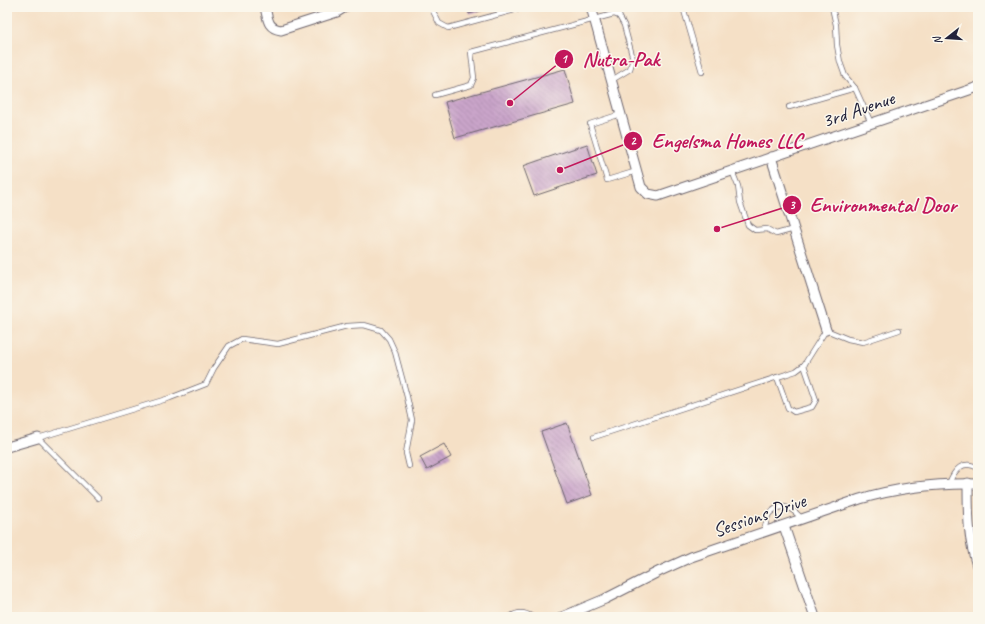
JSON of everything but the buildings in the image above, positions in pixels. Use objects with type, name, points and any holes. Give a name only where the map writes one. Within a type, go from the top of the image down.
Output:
[{"type":"street","points":[[265,7],[269,24],[272,28],[282,30],[337,12],[345,7]]},
{"type":"street","points":[[591,7],[637,171]]},
{"type":"street","name":"3rd Avenue","points":[[637,171],[641,187],[648,194],[658,196],[978,87]]},
{"type":"street","points":[[771,157],[826,330]]},
{"type":"street","points":[[7,447],[38,438]]},
{"type":"street","points":[[968,483],[969,535],[978,569]]},
{"type":"street","name":"Sessions Drive","points":[[562,617],[605,599],[660,571],[712,549],[855,501],[879,494],[924,486],[968,483],[978,484]]},
{"type":"street","points":[[784,526],[815,617]]},
{"type":"lane","points":[[431,7],[439,23],[448,28],[526,7]]},
{"type":"lane","points":[[612,80],[630,69],[633,59],[624,25],[619,16],[620,7]]},
{"type":"lane","points":[[683,7],[702,72]]},
{"type":"lane","points":[[832,7],[836,25],[840,62],[846,76],[855,88],[870,124]]},
{"type":"lane","points":[[435,95],[471,85],[474,78],[471,52],[614,14],[619,16]]},
{"type":"lane","points":[[789,107],[855,88]]},
{"type":"lane","points":[[621,114],[590,124],[608,180],[637,171]]},
{"type":"lane","points":[[732,171],[738,186],[740,202],[748,225],[755,230],[767,229],[776,234],[794,229]]},
{"type":"lane","points":[[98,498],[38,438],[170,398],[206,384],[214,368],[229,346],[242,339],[278,344],[347,326],[364,325],[381,330],[389,339],[395,352],[412,420],[406,453],[409,466]]},
{"type":"lane","points":[[594,437],[796,370],[804,365],[826,330],[848,339],[863,342],[899,330]]},
{"type":"lane","points":[[777,377],[788,408],[794,412],[812,407],[816,400],[804,365]]},
{"type":"lane","points":[[949,484],[953,473],[959,468],[970,465],[978,468]]},
{"type":"lane","points":[[764,532],[770,514],[773,510],[779,507],[792,509],[803,519]]},
{"type":"lane","points":[[510,617],[515,614],[523,613],[532,617]]},
{"type":"place","name":"Nutra-Pak","points":[[510,103]]},
{"type":"place","name":"Engelsma Homes LLC","points":[[560,170]]},
{"type":"place","name":"Environmental Door","points":[[717,229]]}]
